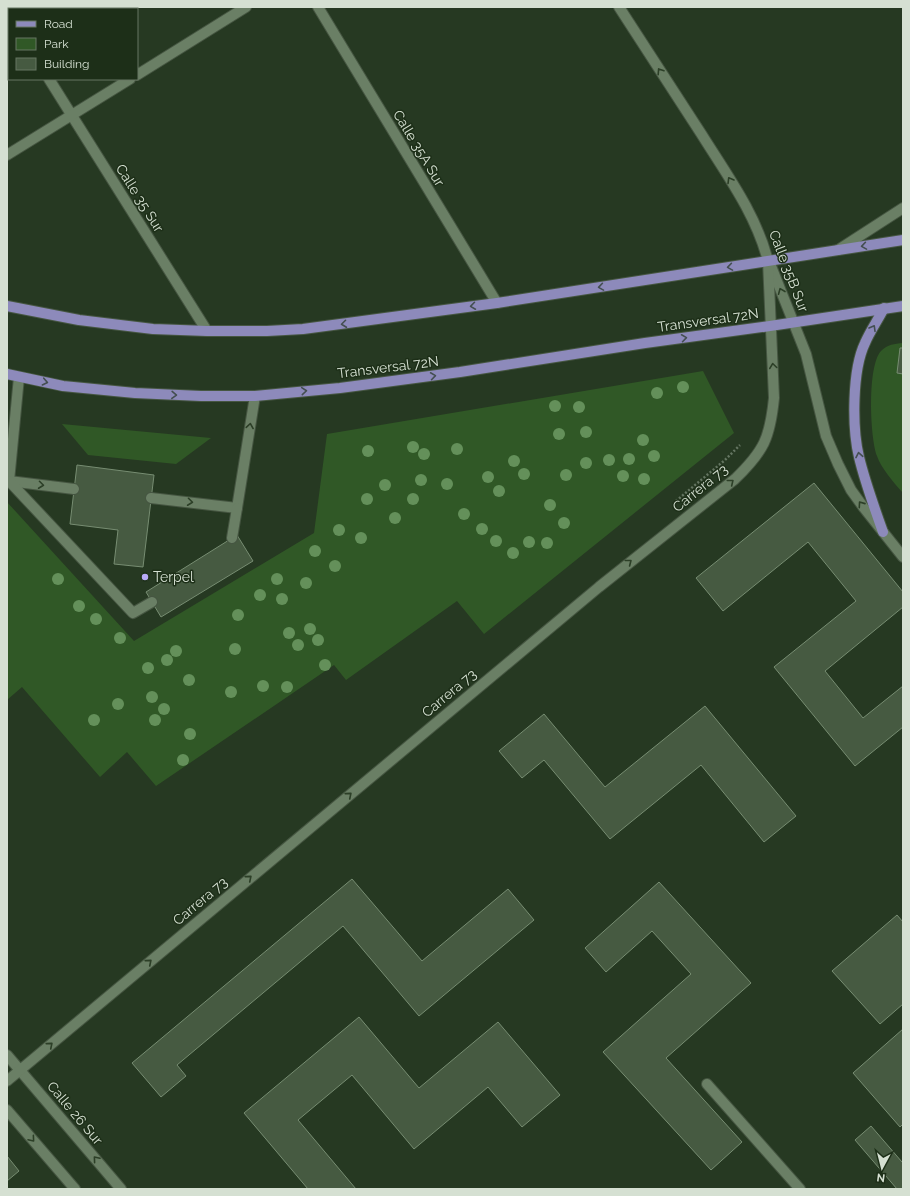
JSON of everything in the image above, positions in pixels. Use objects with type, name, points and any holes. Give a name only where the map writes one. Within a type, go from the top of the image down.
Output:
[{"type":"main road","points":[[7,306],[79,320],[153,329],[207,331],[267,331],[303,329],[496,303],[903,240]]},
{"type":"main road","name":"Transversal 72N","points":[[7,374],[63,386],[135,393],[201,396],[255,396],[340,388],[400,380],[903,306]]},
{"type":"main road","points":[[883,532],[858,455],[854,400],[856,374],[864,344],[884,308]]},
{"type":"street","points":[[138,74],[246,7]]},
{"type":"street","name":"Calle 35A Sur","points":[[318,7],[496,303]]},
{"type":"street","name":"Calle 35B Sur","points":[[619,7],[727,174],[746,207],[763,241],[768,261],[806,354],[826,436],[835,457],[851,490],[903,557]]},
{"type":"street","name":"Calle 35 Sur","points":[[51,80],[207,331]]},
{"type":"street","points":[[7,155],[128,80]]},
{"type":"street","points":[[838,250],[903,208]]},
{"type":"street","name":"Carrera 73","points":[[7,1081],[599,587],[735,479],[752,463],[766,442],[772,420],[774,392],[768,261]]},
{"type":"street","points":[[19,377],[9,481],[133,613],[152,602]]},
{"type":"street","points":[[232,538],[255,396]]},
{"type":"street","points":[[9,481],[74,489]]},
{"type":"street","points":[[152,498],[237,508]]},
{"type":"street","name":"Calle 26 Sur","points":[[7,1055],[121,1189]]},
{"type":"street","points":[[707,1084],[800,1189]]},
{"type":"street","points":[[7,1110],[75,1189]]},
{"type":"green space","points":[[903,343],[903,493],[892,480],[877,456],[871,418],[871,402],[873,371],[881,351],[891,345]]},
{"type":"green space","points":[[703,371],[734,433],[484,634],[457,601],[346,680],[334,665],[156,786],[127,752],[100,777],[22,687],[7,700],[7,502],[134,641],[314,533],[327,434]]},
{"type":"green space","points":[[62,424],[211,438],[176,464],[88,455]]},
{"type":"building","points":[[900,348],[903,348],[903,374],[897,373]]},
{"type":"building","points":[[77,465],[154,475],[143,567],[114,564],[118,530],[70,524]]},
{"type":"building","points":[[814,483],[903,592],[903,607],[825,671],[863,718],[903,686],[903,727],[855,766],[774,667],[856,601],[808,542],[723,611],[696,578]]},
{"type":"building","points":[[237,535],[253,561],[161,617],[146,592]]},
{"type":"building","points":[[705,706],[796,816],[764,842],[701,765],[610,839],[544,760],[522,778],[499,751],[544,714],[605,787]]},
{"type":"building","points":[[352,879],[422,961],[508,889],[534,920],[419,1016],[343,926],[177,1065],[186,1076],[161,1097],[132,1063]]},
{"type":"building","points":[[659,882],[751,983],[666,1058],[742,1142],[711,1170],[603,1052],[691,974],[652,931],[606,972],[585,948]]},
{"type":"building","points":[[897,915],[903,922],[903,1004],[880,1024],[832,971]]},
{"type":"building","points":[[359,1017],[419,1088],[498,1022],[560,1095],[522,1127],[488,1087],[414,1149],[352,1075],[298,1120],[356,1189],[308,1189],[244,1113]]},
{"type":"building","points":[[903,1029],[903,1124],[900,1127],[853,1073]]},
{"type":"building","points":[[871,1126],[902,1162],[903,1161],[903,1189],[897,1189],[855,1140]]},
{"type":"building","points":[[7,1156],[19,1171],[7,1181]]},
{"type":"place","name":"Terpel","points":[[145,577]]}]
